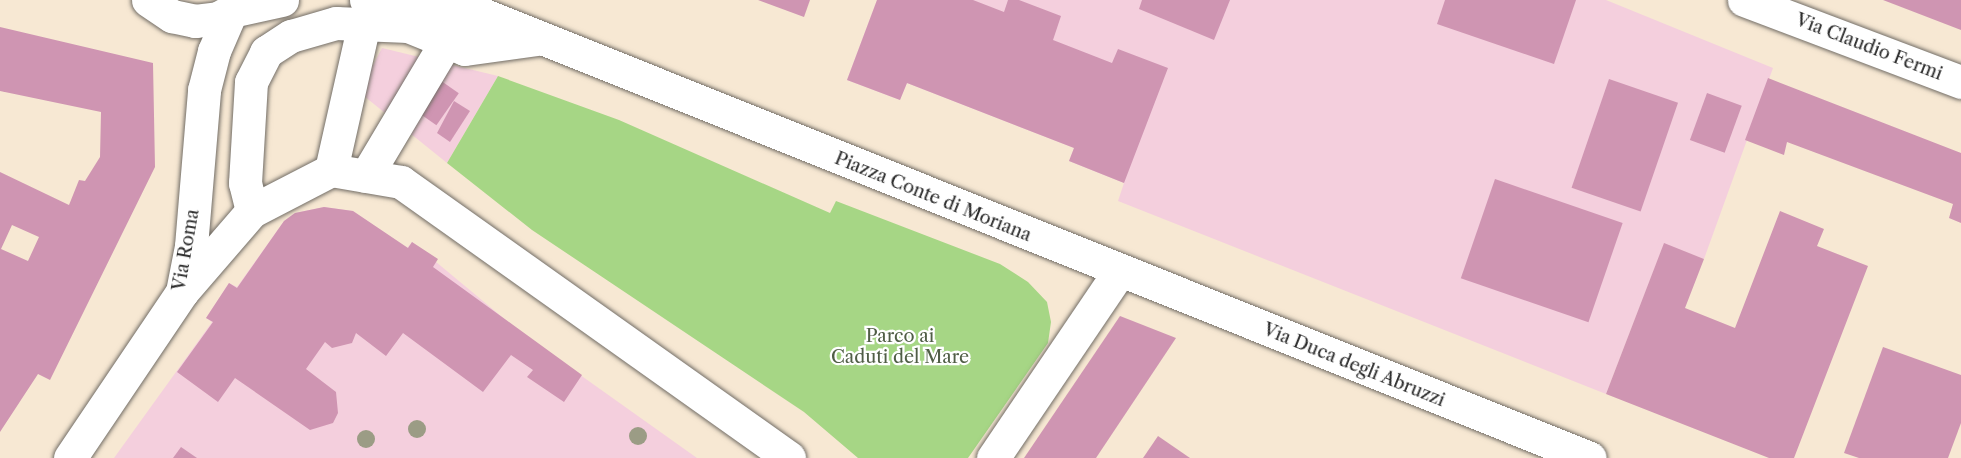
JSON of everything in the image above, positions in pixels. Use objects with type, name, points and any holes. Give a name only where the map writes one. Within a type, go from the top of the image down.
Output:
[{"type":"street","points":[[148,0],[172,16],[195,21],[240,8],[282,0]]},
{"type":"street","name":"Piazza Conte di Moriana","points":[[447,0],[537,39],[1119,272]]},
{"type":"street","name":"Via Claudio Fermi","points":[[1744,0],[1961,82]]},
{"type":"street","name":"Via Roma","points":[[70,458],[182,292],[191,246],[204,90],[214,51],[240,8]]},
{"type":"street","points":[[331,170],[365,12]]},
{"type":"street","name":"Piazza Conte di Moriana","points":[[252,211],[245,183],[251,82],[266,52],[291,36],[365,12],[537,39]]},
{"type":"street","name":"Piazza Conte di Moriana","points":[[365,12],[465,49],[537,39]]},
{"type":"street","points":[[366,176],[446,42]]},
{"type":"street","points":[[182,292],[252,211],[331,170],[401,182],[789,458]]},
{"type":"street","points":[[993,458],[1119,272]]},
{"type":"street","name":"Via Duca degli Abruzzi","points":[[1119,272],[1590,458]]},
{"type":"shaded area","points":[[877,0],[1606,0],[1773,68],[1704,259],[1664,244],[1606,394],[1118,201],[1124,183],[1069,161],[1074,148],[907,83],[900,100],[847,80]]},
{"type":"shaded area","points":[[382,48],[498,76],[447,163],[359,92]]},
{"type":"shaded area","points":[[324,207],[353,211],[407,248],[412,242],[524,335],[697,458],[114,458],[212,322],[206,318],[229,283],[237,287],[284,221],[295,213]]},
{"type":"green space","name":"Parco ai Caduti del Mare","points":[[498,76],[619,120],[830,213],[836,201],[1000,264],[1028,282],[1047,302],[1051,322],[1048,343],[968,458],[858,458],[804,412],[532,230],[447,163]]},
{"type":"building","points":[[758,0],[810,0],[804,17]]},
{"type":"building","points":[[877,0],[973,0],[1004,12],[1008,0],[1019,0],[1061,16],[1053,40],[1112,63],[1118,49],[1168,68],[1124,183],[1069,161],[1074,148],[907,83],[900,100],[847,80]]},
{"type":"building","points":[[1142,0],[1230,0],[1214,40],[1139,9]]},
{"type":"building","points":[[1445,0],[1576,0],[1554,64],[1437,24]]},
{"type":"building","points":[[1883,0],[1961,0],[1961,30]]},
{"type":"building","points":[[0,27],[153,63],[155,167],[50,380],[38,374],[0,432],[0,172],[69,205],[79,180],[85,181],[100,157],[101,112],[0,91]],"holes":[[[12,225],[39,237],[28,261],[1,249]]]},
{"type":"building","points":[[417,64],[459,93],[436,125],[395,96]]},
{"type":"building","points":[[1768,78],[1961,153],[1961,223],[1949,218],[1953,204],[1787,142],[1784,155],[1745,140]]},
{"type":"building","points":[[1609,79],[1678,103],[1641,212],[1572,188]]},
{"type":"building","points":[[1707,93],[1742,106],[1725,153],[1690,140]]},
{"type":"building","points":[[454,101],[470,111],[450,142],[437,133]]},
{"type":"building","points":[[1495,179],[1623,223],[1588,322],[1461,278]]},
{"type":"building","points":[[324,207],[353,211],[408,248],[412,242],[438,259],[433,267],[582,375],[564,402],[527,377],[533,370],[511,355],[483,392],[403,333],[386,356],[356,333],[352,343],[332,348],[325,342],[306,369],[336,392],[338,413],[333,423],[310,430],[235,378],[218,402],[177,372],[213,322],[206,318],[229,283],[237,288],[284,221],[295,213]]},
{"type":"building","points":[[1780,211],[1824,229],[1817,246],[1868,266],[1794,458],[1769,458],[1606,394],[1664,243],[1704,259],[1685,308],[1735,328]]},
{"type":"building","points":[[1120,316],[1176,338],[1096,458],[1024,458]]},
{"type":"building","points":[[1883,347],[1961,375],[1961,423],[1948,458],[1859,458],[1844,453]]},
{"type":"building","points":[[1158,436],[1190,458],[1143,458]]},
{"type":"building","points":[[181,447],[197,458],[173,458]]}]
